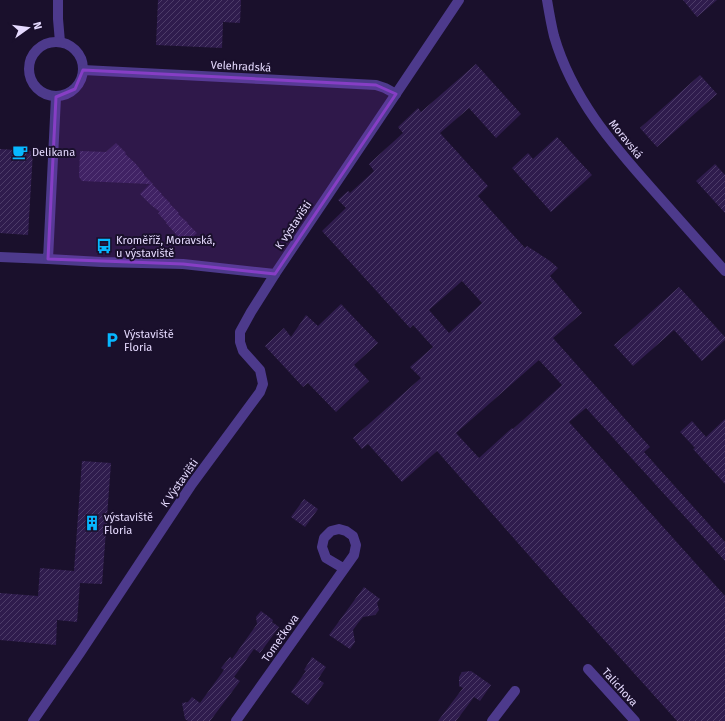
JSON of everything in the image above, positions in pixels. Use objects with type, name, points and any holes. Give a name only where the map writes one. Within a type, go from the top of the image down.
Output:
[{"type":"street","points":[[58,0],[60,42]]},
{"type":"street","name":"K výstavišti","points":[[275,274],[459,0]]},
{"type":"street","name":"Moravská","points":[[547,0],[554,35],[559,51],[572,80],[591,114],[630,164],[725,271]]},
{"type":"street","points":[[50,42],[60,42],[69,45],[77,52],[82,60],[83,70],[81,80],[75,89],[66,95],[56,97],[46,95],[37,90],[31,82],[28,72],[29,62],[33,53],[41,46],[50,42]]},
{"type":"street","name":"Velehradská","points":[[83,70],[369,85],[385,88],[396,94]]},
{"type":"street","points":[[48,259],[56,97]]},
{"type":"street","points":[[0,257],[183,264],[275,274]]},
{"type":"street","name":"K Výstavišti","points":[[33,721],[192,484],[260,392],[263,384],[260,370],[244,351],[240,342],[240,332],[275,274]]},
{"type":"street","name":"Tomečkova","points":[[236,721],[343,568]]},
{"type":"street","name":"Talichova","points":[[588,669],[635,721]]},
{"type":"street","points":[[492,721],[515,691]]},
{"type":"highlighted area","points":[[83,70],[376,85],[396,94],[275,274],[183,264],[48,259],[56,97],[75,89]]},
{"type":"building","points":[[158,0],[241,0],[240,23],[223,22],[222,48],[156,45]]},
{"type":"building","points":[[683,0],[717,0],[697,17]]},
{"type":"building","points":[[476,64],[521,114],[496,138],[469,108],[440,133],[488,186],[478,196],[525,248],[527,246],[558,268],[550,276],[582,313],[553,338],[650,447],[644,452],[725,542],[725,561],[586,408],[569,422],[725,596],[725,721],[677,721],[437,451],[402,482],[368,444],[362,449],[353,438],[421,378],[410,367],[433,347],[413,325],[410,328],[322,231],[346,208],[338,200],[348,191],[350,193],[374,171],[369,164],[403,133],[398,127],[418,108],[421,112]],"holes":[[[462,281],[482,303],[449,333],[429,310]],[[539,360],[562,385],[479,458],[456,433]]]},
{"type":"building","points":[[700,75],[717,94],[657,147],[640,128]]},
{"type":"building","points":[[557,137],[592,175],[551,212],[512,168],[528,153],[533,159]]},
{"type":"building","points":[[116,143],[179,213],[178,214],[197,233],[185,244],[158,213],[160,212],[140,194],[150,184],[82,181],[79,177],[80,151],[106,152]]},
{"type":"building","points":[[0,149],[33,151],[28,235],[0,233]]},
{"type":"building","points":[[715,164],[725,175],[725,213],[696,181]]},
{"type":"building","points":[[679,287],[725,337],[725,340],[702,361],[674,330],[633,366],[614,345]]},
{"type":"building","points":[[341,304],[378,343],[354,365],[369,381],[336,412],[308,383],[303,387],[265,346],[284,328],[291,337],[306,315],[318,326]]},
{"type":"building","points":[[725,419],[725,484],[693,449],[695,448],[680,432],[692,421],[706,437]]},
{"type":"building","points":[[82,461],[111,463],[102,584],[80,583],[77,622],[57,620],[56,645],[0,640],[0,593],[38,596],[40,568],[74,571]]},
{"type":"building","points":[[304,499],[318,509],[305,527],[291,517]]},
{"type":"building","points":[[364,587],[380,599],[377,603],[379,610],[375,615],[363,617],[358,623],[353,630],[355,642],[350,649],[329,635]]},
{"type":"building","points":[[261,611],[273,620],[272,622],[279,627],[260,653],[254,649],[234,677],[240,681],[210,721],[188,721],[185,719],[182,703],[188,702],[192,697],[200,703],[224,670],[221,668],[230,657],[232,659],[257,624],[256,617]]},
{"type":"building","points":[[312,657],[326,667],[318,679],[324,683],[308,705],[291,692],[306,671],[304,670]]},
{"type":"building","points":[[471,671],[491,685],[480,701],[474,697],[456,721],[438,721],[463,688],[459,686],[459,677],[462,672]]},
{"type":"place","name":"Delikana","points":[[20,152]]},
{"type":"place","name":"Kroměříž, Moravská, u výstaviště","points":[[104,246]]},
{"type":"place","name":"Výstaviště Floria","points":[[112,340]]},
{"type":"place","name":"výstaviště Floria","points":[[92,523]]}]
